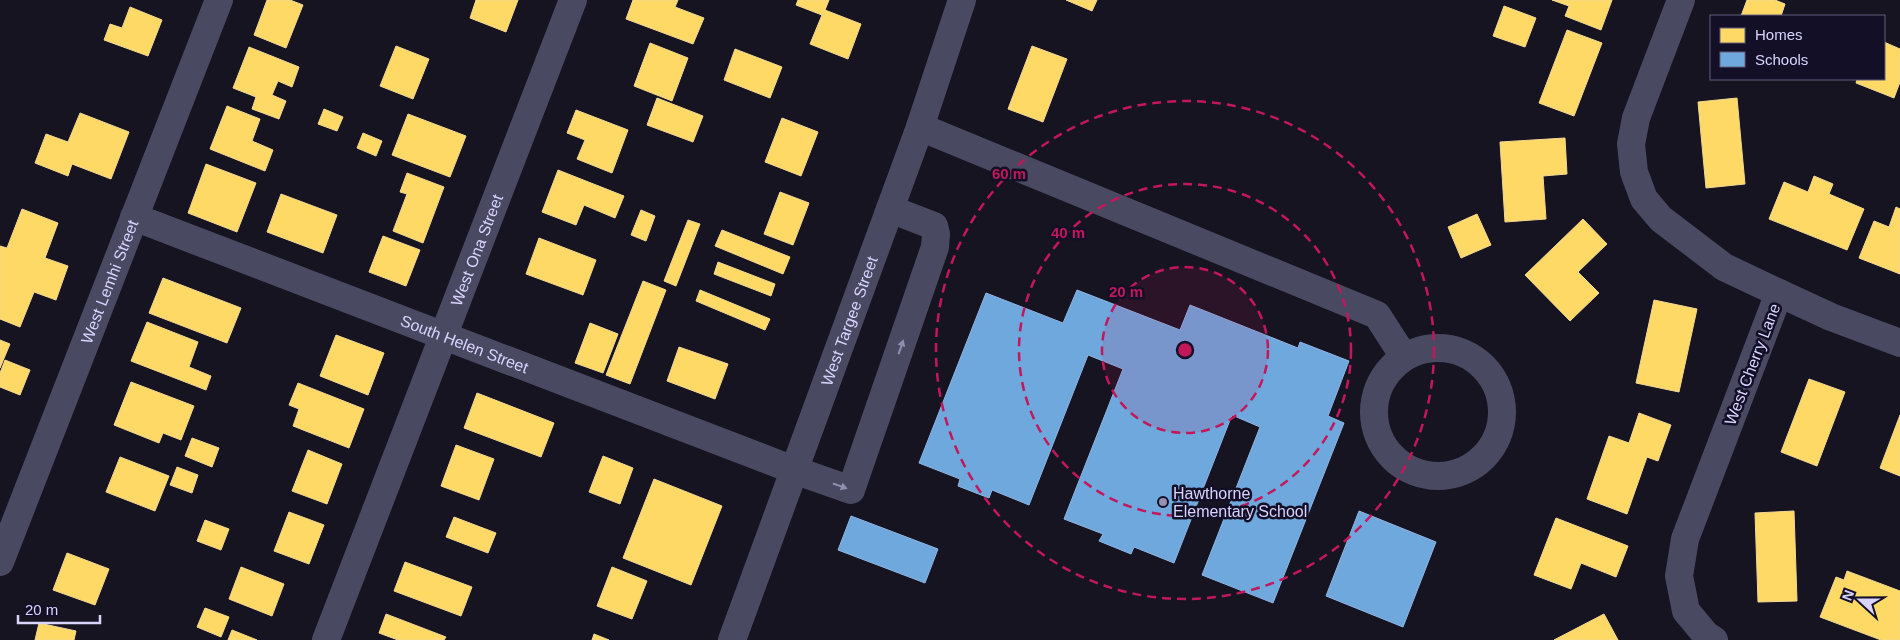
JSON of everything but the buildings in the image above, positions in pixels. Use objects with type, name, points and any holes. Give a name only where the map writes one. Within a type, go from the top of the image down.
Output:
[{"type":"street","name":"West Lemhi Street","points":[[0,562],[219,0]]},
{"type":"street","name":"West Ona Street","points":[[326,640],[573,0]]},
{"type":"street","name":"West Targee Street","points":[[732,640],[920,127],[962,0]]},
{"type":"street","name":"West Cherry Lane","points":[[1681,0],[1636,118],[1631,144],[1634,172],[1644,200],[1661,220],[1724,266],[1779,293],[1685,539],[1679,576],[1686,611],[1706,635],[1714,640]]},
{"type":"street","points":[[920,127],[1377,315],[1404,357]]},
{"type":"street","name":"South Helen Street","points":[[134,216],[794,470],[851,490],[935,247],[936,234],[934,226],[890,209]]},
{"type":"street","points":[[1779,293],[1830,317],[1900,343]]},
{"type":"street","points":[[1446,348],[1466,354],[1484,367],[1496,384],[1502,405],[1500,427],[1492,447],[1477,463],[1458,473],[1438,476],[1417,473],[1399,463],[1385,448],[1376,430],[1374,409],[1378,389],[1388,371],[1404,357],[1424,349],[1446,348]]},
{"type":"place","name":"Hawthorne Elementary School","points":[[1163,502]]}]
